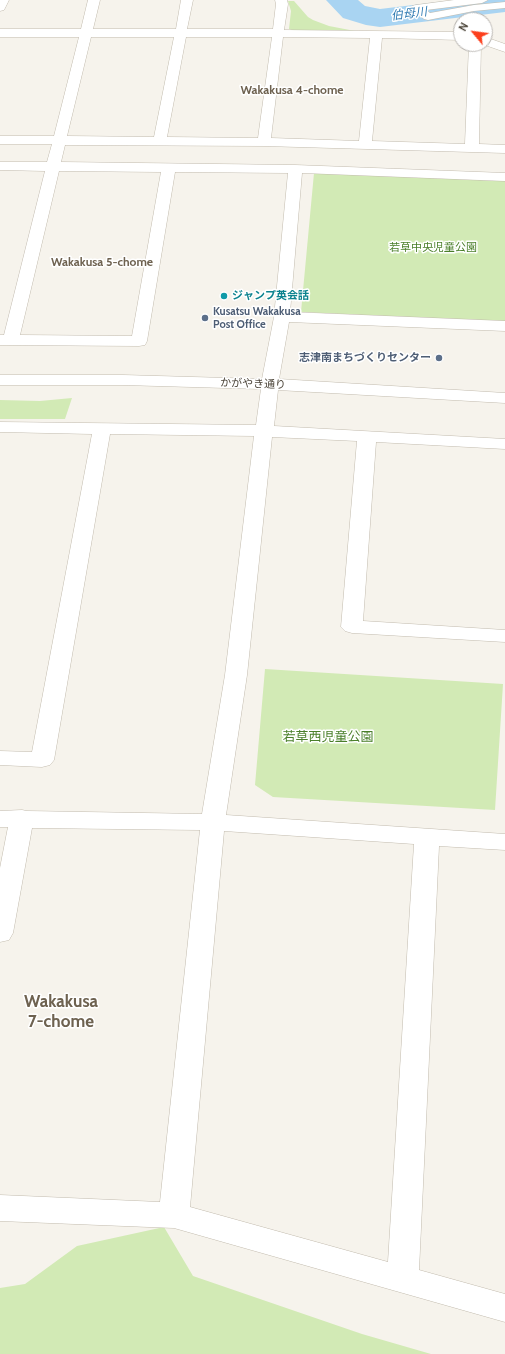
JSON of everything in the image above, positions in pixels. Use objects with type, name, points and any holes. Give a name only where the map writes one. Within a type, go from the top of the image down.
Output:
[{"type":"street","points":[[0,8],[3,0]]},
{"type":"street","points":[[94,0],[54,166],[6,340],[139,341],[168,167]]},
{"type":"street","points":[[160,141],[187,0]]},
{"type":"street","points":[[264,142],[282,4],[281,0]]},
{"type":"street","points":[[482,0],[416,8],[428,17],[474,8],[505,5]]},
{"type":"street","points":[[0,33],[278,33],[376,36],[453,36]]},
{"type":"street","points":[[366,144],[376,36]]},
{"type":"street","points":[[493,44],[505,48]]},
{"type":"street","points":[[472,147],[475,52]]},
{"type":"street","points":[[0,140],[264,142],[505,149]]},
{"type":"street","points":[[0,166],[295,169],[505,177]]},
{"type":"street","points":[[174,1215],[213,822],[236,675],[270,384],[282,317],[295,169]]},
{"type":"street","points":[[282,317],[505,326]]},
{"type":"street","name":"かがやき通り","points":[[0,380],[123,380],[270,384],[505,398]]},
{"type":"street","points":[[0,427],[264,431],[505,444]]},
{"type":"street","points":[[0,758],[42,760],[102,428]]},
{"type":"street","points":[[367,436],[352,627],[505,636]]},
{"type":"street","points":[[0,934],[11,818],[213,822],[505,842]]},
{"type":"street","points":[[403,1279],[427,836]]},
{"type":"street","points":[[0,1208],[174,1215],[505,1308]]},
{"type":"green space","points":[[288,1],[294,1],[308,17],[313,20],[329,26],[355,31],[297,32],[289,29],[291,11]]},
{"type":"green space","name":"若草中央児童公園","points":[[314,173],[505,181],[505,322],[301,312]]},
{"type":"green space","points":[[72,398],[65,419],[0,419],[0,400],[40,401]]},
{"type":"green space","name":"若草西児童公園","points":[[265,669],[503,684],[495,810],[273,797],[255,785]]},
{"type":"green space","points":[[164,1227],[193,1276],[362,1334],[431,1354],[0,1354],[0,1288],[25,1284],[77,1246]]},
{"type":"waterway","name":"伯母川","points":[[341,0],[354,12],[380,18],[505,3]]},
{"type":"place","name":"ジャンプ英会話","points":[[224,296]]},
{"type":"place","name":"Kusatsu Wakakusa Post Office","points":[[205,318]]},
{"type":"place","name":"志津南まちづくりセンター","points":[[439,358]]},
{"type":"district","name":"Wakakusa 4-chome","points":[[292,90]]},
{"type":"district","name":"Wakakusa 5-chome","points":[[102,262]]},
{"type":"district","name":"Wakakusa 7-chome","points":[[61,1012]]}]
